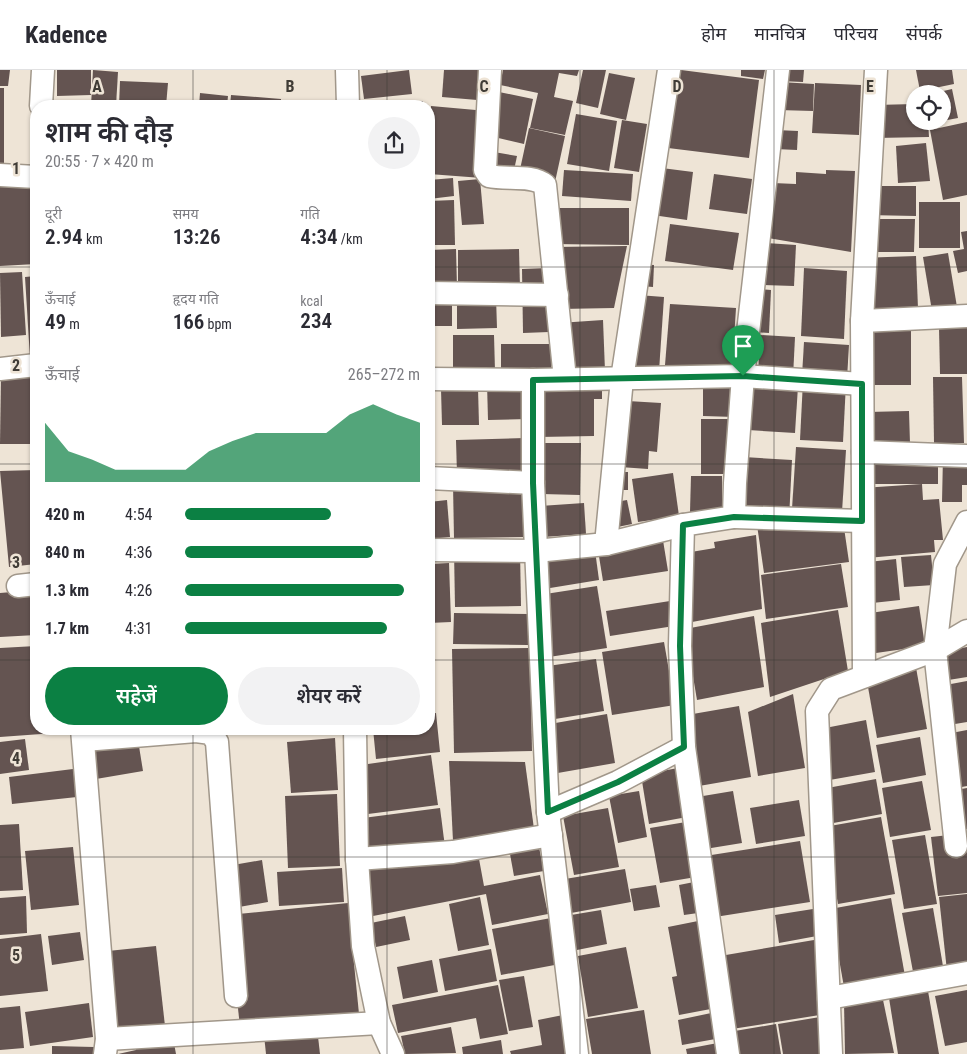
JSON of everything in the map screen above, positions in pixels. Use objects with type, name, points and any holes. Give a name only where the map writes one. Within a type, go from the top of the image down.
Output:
[{"type":"street","points":[[41,100],[43,70]]},
{"type":"street","points":[[347,70],[348,100]]},
{"type":"street","points":[[490,70],[485,170],[489,176],[539,180],[545,185],[565,379]]},
{"type":"street","points":[[606,544],[622,379],[669,70]]},
{"type":"street","points":[[734,517],[743,376],[778,70]]},
{"type":"street","points":[[864,676],[862,321],[876,70]]},
{"type":"street","points":[[0,175],[30,177]]},
{"type":"street","points":[[435,293],[557,296]]},
{"type":"street","points":[[862,321],[967,316]]},
{"type":"street","points":[[0,369],[30,366]]},
{"type":"street","points":[[435,379],[533,380],[743,376],[862,384]]},
{"type":"street","points":[[533,380],[533,483],[548,812],[577,1054]]},
{"type":"street","points":[[863,452],[967,456]]},
{"type":"street","points":[[435,478],[533,483]]},
{"type":"street","points":[[435,550],[536,551],[606,544],[683,525],[734,517],[862,521]]},
{"type":"street","points":[[956,846],[935,650],[945,564],[967,522]]},
{"type":"street","points":[[683,525],[680,646],[684,747],[728,1054]]},
{"type":"street","points":[[831,1054],[817,712],[831,690],[935,650],[967,631]]},
{"type":"street","points":[[83,735],[106,1046],[379,1023]]},
{"type":"street","points":[[212,735],[217,742],[236,996]]},
{"type":"street","points":[[355,735],[357,859],[364,946],[379,1023],[393,1054]]},
{"type":"street","points":[[548,812],[618,782],[684,747]]},
{"type":"street","points":[[357,859],[453,852],[551,835]]},
{"type":"street","points":[[829,998],[967,973]]},
{"type":"building","points":[[0,70],[10,70],[8,86],[0,86]]},
{"type":"building","points":[[57,70],[91,70],[91,95],[57,96]]},
{"type":"building","points":[[93,70],[118,72],[116,100],[91,100]]},
{"type":"building","points":[[409,70],[412,94],[364,99],[361,76]]},
{"type":"building","points":[[444,70],[492,70],[489,101],[442,97]]},
{"type":"building","points":[[503,70],[579,70],[577,76],[559,73],[554,97],[573,101],[565,135],[530,128],[538,93],[500,85]]},
{"type":"building","points":[[583,70],[606,70],[598,108],[576,103]]},
{"type":"building","points":[[662,70],[681,70],[759,80],[749,158],[652,146]]},
{"type":"building","points":[[741,70],[765,70],[763,79],[741,76]]},
{"type":"building","points":[[780,70],[804,70],[803,82],[780,81]]},
{"type":"building","points":[[916,70],[952,70],[954,84],[919,85]]},
{"type":"building","points":[[609,73],[635,78],[626,120],[600,114]]},
{"type":"building","points":[[120,81],[168,83],[167,100],[119,100]]},
{"type":"building","points":[[780,82],[814,84],[813,111],[778,110]]},
{"type":"building","points":[[815,83],[861,85],[859,135],[812,133]]},
{"type":"building","points":[[0,88],[4,88],[4,172],[0,172]]},
{"type":"building","points":[[951,89],[958,118],[951,119]]},
{"type":"building","points":[[499,92],[533,99],[524,144],[490,136]]},
{"type":"building","points":[[200,93],[228,96],[228,100],[199,100]]},
{"type":"building","points":[[231,95],[281,99],[281,100],[231,100]]},
{"type":"building","points":[[906,104],[906,130],[929,130],[929,137],[875,138],[875,105]]},
{"type":"building","points":[[435,106],[487,111],[482,178],[435,174]]},
{"type":"building","points":[[576,114],[617,121],[609,171],[567,164]]},
{"type":"building","points":[[622,120],[647,124],[639,172],[614,168]]},
{"type":"building","points":[[967,122],[967,195],[943,200],[930,130],[951,130],[951,125]]},
{"type":"building","points":[[529,128],[565,136],[555,182],[519,174]]},
{"type":"building","points":[[776,130],[798,131],[797,150],[775,149]]},
{"type":"building","points":[[926,143],[930,181],[898,183],[896,146]]},
{"type":"building","points":[[494,152],[517,156],[513,175],[490,171]]},
{"type":"building","points":[[646,166],[693,172],[687,220],[639,213]]},
{"type":"building","points":[[564,170],[633,174],[631,201],[562,196]]},
{"type":"building","points":[[826,170],[855,171],[851,252],[768,238],[773,183],[796,184],[796,172],[826,174]]},
{"type":"building","points":[[714,174],[752,179],[747,214],[709,209]]},
{"type":"building","points":[[453,178],[454,196],[435,198],[435,180]]},
{"type":"building","points":[[480,179],[484,224],[462,225],[458,181]]},
{"type":"building","points":[[30,182],[30,264],[0,266],[0,184]]},
{"type":"building","points":[[867,186],[916,186],[916,216],[867,215]]},
{"type":"building","points":[[454,200],[455,245],[435,245],[435,201]]},
{"type":"building","points":[[919,202],[960,202],[960,248],[919,248]]},
{"type":"building","points":[[553,208],[629,208],[629,245],[553,244]]},
{"type":"building","points":[[868,219],[915,219],[914,252],[868,252]]},
{"type":"building","points":[[670,224],[739,233],[733,270],[665,261]]},
{"type":"building","points":[[967,231],[967,271],[958,273],[953,251],[964,249],[961,232]]},
{"type":"building","points":[[766,243],[796,245],[794,286],[763,285]]},
{"type":"building","points":[[627,246],[614,308],[560,309],[554,247]]},
{"type":"building","points":[[456,249],[457,287],[435,287],[435,250]]},
{"type":"building","points":[[519,249],[520,288],[458,289],[458,250]]},
{"type":"building","points":[[948,253],[958,313],[933,317],[923,257]]},
{"type":"building","points":[[916,256],[918,309],[862,312],[859,258]]},
{"type":"building","points":[[629,263],[654,265],[653,287],[628,285]]},
{"type":"building","points":[[548,268],[549,332],[523,333],[522,269]]},
{"type":"building","points":[[804,268],[847,271],[844,339],[801,336]]},
{"type":"building","points":[[22,272],[26,335],[1,337],[0,273]]},
{"type":"building","points":[[25,277],[30,277],[30,358]]},
{"type":"building","points":[[757,289],[771,290],[769,333],[755,332]]},
{"type":"building","points":[[625,294],[664,297],[659,371],[620,368]]},
{"type":"building","points":[[435,296],[452,296],[452,326],[435,326]]},
{"type":"building","points":[[457,297],[496,297],[497,328],[457,329]]},
{"type":"building","points":[[670,304],[736,308],[732,370],[665,365]]},
{"type":"building","points":[[603,320],[605,371],[561,373],[559,323]]},
{"type":"building","points":[[865,327],[911,328],[911,385],[865,385]]},
{"type":"building","points":[[939,328],[967,328],[967,374],[940,374]]},
{"type":"building","points":[[453,335],[494,335],[495,371],[453,371]]},
{"type":"building","points":[[760,335],[795,337],[793,377],[758,375]]},
{"type":"building","points":[[804,342],[849,345],[847,378],[802,376]]},
{"type":"building","points":[[501,344],[551,344],[551,371],[501,372]]},
{"type":"building","points":[[1,376],[30,376],[30,444],[0,444]]},
{"type":"building","points":[[602,377],[602,399],[594,399],[594,436],[539,437],[537,379]]},
{"type":"building","points":[[933,377],[962,377],[964,443],[934,443]]},
{"type":"building","points":[[803,381],[846,383],[843,442],[800,440]]},
{"type":"building","points":[[527,382],[528,419],[488,420],[487,383]]},
{"type":"building","points":[[751,384],[798,386],[795,433],[748,430]]},
{"type":"building","points":[[703,387],[735,387],[735,417],[703,416]]},
{"type":"building","points":[[478,388],[479,425],[442,425],[441,389]]},
{"type":"building","points":[[611,400],[661,403],[657,452],[649,451],[648,469],[606,466]]},
{"type":"building","points":[[909,411],[910,444],[868,445],[868,412]]},
{"type":"building","points":[[701,419],[733,419],[732,474],[701,474]]},
{"type":"building","points":[[525,438],[525,473],[457,474],[456,440]]},
{"type":"building","points":[[542,443],[581,443],[580,495],[542,494]]},
{"type":"building","points":[[796,447],[846,450],[842,512],[792,509]]},
{"type":"building","points":[[867,452],[938,452],[938,484],[867,484]]},
{"type":"building","points":[[943,456],[967,456],[967,485],[962,485],[962,502],[942,502]]},
{"type":"building","points":[[744,457],[792,460],[789,519],[741,516]]},
{"type":"building","points":[[30,470],[30,565],[9,567],[0,471]]},
{"type":"building","points":[[604,472],[628,472],[628,490],[604,490]]},
{"type":"building","points":[[673,473],[679,516],[638,522],[632,479]]},
{"type":"building","points":[[691,476],[722,476],[722,512],[690,512]]},
{"type":"building","points":[[526,483],[526,537],[454,538],[453,484]]},
{"type":"building","points":[[922,484],[923,500],[939,499],[943,540],[934,540],[935,552],[867,558],[862,488]]},
{"type":"building","points":[[447,500],[450,537],[435,538],[435,501]]},
{"type":"building","points":[[627,500],[632,524],[603,530],[598,505]]},
{"type":"building","points":[[584,503],[586,534],[543,537],[540,506]]},
{"type":"building","points":[[842,514],[849,562],[764,573],[757,525]]},
{"type":"building","points":[[661,528],[668,571],[603,581],[596,538]]},
{"type":"building","points":[[756,535],[762,609],[692,622],[682,568],[691,552],[715,548],[714,542]]},
{"type":"building","points":[[594,543],[599,580],[544,589],[539,552]]},
{"type":"building","points":[[454,550],[520,550],[521,606],[455,607]]},
{"type":"building","points":[[931,555],[934,585],[904,587],[901,557]]},
{"type":"building","points":[[896,559],[900,600],[863,604],[859,563]]},
{"type":"building","points":[[449,563],[451,622],[435,623],[435,564]]},
{"type":"building","points":[[841,564],[848,607],[766,619],[761,575]]},
{"type":"building","points":[[597,586],[607,648],[549,657],[539,595]]},
{"type":"building","points":[[30,590],[30,635],[0,637],[0,593]]},
{"type":"building","points":[[670,601],[674,626],[610,636],[606,611]]},
{"type":"building","points":[[919,606],[925,646],[869,654],[863,614]]},
{"type":"building","points":[[838,610],[848,671],[770,697],[761,623]]},
{"type":"building","points":[[454,613],[528,614],[528,645],[453,644]]},
{"type":"building","points":[[754,616],[764,687],[697,700],[685,629]]},
{"type":"building","points":[[664,642],[675,705],[612,715],[602,652]]},
{"type":"building","points":[[30,646],[30,735],[0,737],[0,648]]},
{"type":"building","points":[[967,647],[967,677],[936,682],[930,654]]},
{"type":"building","points":[[530,648],[532,751],[454,753],[452,649]]},
{"type":"building","points":[[596,659],[604,711],[549,720],[541,667]]},
{"type":"building","points":[[915,662],[927,729],[877,738],[865,670]]},
{"type":"building","points":[[967,681],[967,722],[943,726],[935,687]]},
{"type":"building","points":[[793,694],[805,768],[758,776],[748,712]]},
{"type":"building","points":[[739,706],[751,777],[699,786],[687,715]]},
{"type":"building","points":[[435,713],[440,752],[376,759],[374,735],[435,735]]},
{"type":"building","points":[[607,714],[615,763],[552,774],[544,725]]},
{"type":"building","points":[[866,720],[875,772],[824,781],[815,730]]},
{"type":"building","points":[[967,730],[967,786],[946,790],[936,736]]},
{"type":"building","points":[[920,737],[926,775],[883,783],[876,745]]},
{"type":"building","points":[[335,738],[338,790],[291,793],[287,742]]},
{"type":"building","points":[[25,739],[29,770],[0,774],[0,742]]},
{"type":"building","points":[[138,740],[143,771],[96,779],[90,748]]},
{"type":"building","points":[[431,755],[438,805],[368,814],[361,765]]},
{"type":"building","points":[[449,761],[525,762],[534,829],[453,841]]},
{"type":"building","points":[[678,768],[687,817],[649,824],[641,775]]},
{"type":"building","points":[[73,769],[77,797],[12,804],[9,777]]},
{"type":"building","points":[[876,779],[882,814],[828,824],[822,789]]},
{"type":"building","points":[[922,781],[931,830],[890,837],[882,788]]},
{"type":"building","points":[[967,788],[967,829],[958,831],[950,791]]},
{"type":"building","points":[[639,791],[647,837],[618,843],[609,796]]},
{"type":"building","points":[[733,791],[742,843],[705,849],[697,797]]},
{"type":"building","points":[[337,794],[340,866],[288,868],[285,796]]},
{"type":"building","points":[[799,800],[805,836],[756,844],[750,808]]},
{"type":"building","points":[[440,808],[445,847],[368,857],[363,818]]},
{"type":"building","points":[[608,808],[619,867],[574,875],[563,816]]},
{"type":"building","points":[[881,817],[895,894],[838,904],[824,827]]},
{"type":"building","points":[[686,822],[696,877],[660,883],[650,828]]},
{"type":"building","points":[[19,824],[23,890],[0,891],[0,825]]},
{"type":"building","points":[[967,833],[967,893],[938,896],[931,837]]},
{"type":"building","points":[[925,835],[937,904],[904,909],[892,840]]},
{"type":"building","points":[[537,838],[544,871],[514,876],[508,843]]},
{"type":"building","points":[[800,841],[810,902],[715,917],[705,856]]},
{"type":"building","points":[[73,847],[79,905],[31,910],[25,851]]},
{"type":"building","points":[[477,848],[484,886],[540,875],[548,914],[492,925],[486,894],[373,916],[364,870]]},
{"type":"building","points":[[262,860],[268,902],[239,907],[233,865]]},
{"type":"building","points":[[342,868],[344,902],[279,906],[277,872]]},
{"type":"building","points":[[625,869],[631,902],[571,913],[565,879]]},
{"type":"building","points":[[699,881],[705,912],[684,915],[679,885]]},
{"type":"building","points":[[656,885],[660,907],[634,911],[630,889]]},
{"type":"building","points":[[967,894],[967,969],[947,971],[939,897]]},
{"type":"building","points":[[26,896],[27,933],[0,935],[0,898]]},
{"type":"building","points":[[480,897],[489,945],[458,951],[449,904]]},
{"type":"building","points":[[891,898],[905,976],[844,987],[830,909]]},
{"type":"building","points":[[348,903],[359,1014],[240,1027],[228,915]]},
{"type":"building","points":[[933,908],[944,972],[914,977],[902,913]]},
{"type":"building","points":[[813,909],[817,936],[779,943],[775,915]]},
{"type":"building","points":[[601,910],[607,944],[572,951],[565,916]]},
{"type":"building","points":[[405,916],[410,940],[376,947],[371,923]]},
{"type":"building","points":[[551,918],[560,964],[501,975],[492,929]]},
{"type":"building","points":[[703,920],[712,969],[702,971],[709,970],[716,1008],[679,1015],[672,977],[677,976],[668,927]]},
{"type":"building","points":[[80,932],[84,960],[52,965],[48,936]]},
{"type":"building","points":[[41,934],[48,991],[0,996],[0,939]]},
{"type":"building","points":[[814,940],[826,1014],[732,1029],[720,956]]},
{"type":"building","points":[[156,946],[165,1026],[117,1031],[108,951]]},
{"type":"building","points":[[626,947],[638,1008],[588,1017],[578,956]]},
{"type":"building","points":[[491,949],[497,981],[445,991],[439,959]]},
{"type":"building","points":[[432,960],[438,992],[403,999],[397,967]]},
{"type":"building","points":[[524,976],[533,1027],[509,1031],[499,980]]},
{"type":"building","points":[[498,985],[508,1034],[480,1039],[476,1018],[398,1033],[392,1005]]},
{"type":"building","points":[[967,990],[967,1042],[945,1046],[935,996]]},
{"type":"building","points":[[928,991],[939,1054],[898,1054],[889,998]]},
{"type":"building","points":[[882,995],[894,1053],[845,1054],[844,1002]]},
{"type":"building","points":[[89,1003],[93,1037],[30,1046],[25,1012]]},
{"type":"building","points":[[20,1006],[24,1048],[0,1050],[0,1008]]},
{"type":"building","points":[[644,1010],[651,1054],[592,1054],[586,1019]]},
{"type":"building","points":[[716,1012],[721,1038],[682,1045],[678,1020]]},
{"type":"building","points":[[563,1015],[570,1054],[511,1054],[510,1051],[542,1045],[538,1020]]},
{"type":"building","points":[[820,1017],[826,1054],[783,1054],[778,1024]]},
{"type":"building","points":[[776,1024],[781,1054],[733,1054],[729,1032]]},
{"type":"building","points":[[451,1027],[456,1053],[405,1054],[401,1036]]},
{"type":"building","points":[[317,1028],[320,1054],[266,1054],[264,1035]]},
{"type":"building","points":[[173,1038],[176,1054],[118,1054],[136,1050],[135,1044]]},
{"type":"building","points":[[501,1040],[503,1054],[463,1054],[462,1047]]},
{"type":"building","points":[[723,1042],[725,1054],[687,1054],[686,1049]]},
{"type":"building","points":[[52,1046],[94,1047],[94,1054],[52,1054]]},
{"type":"route","points":[[743,376],[862,384],[862,521],[734,517],[683,525],[680,646],[684,747],[618,782],[548,812],[533,483],[533,380],[743,376]]}]
